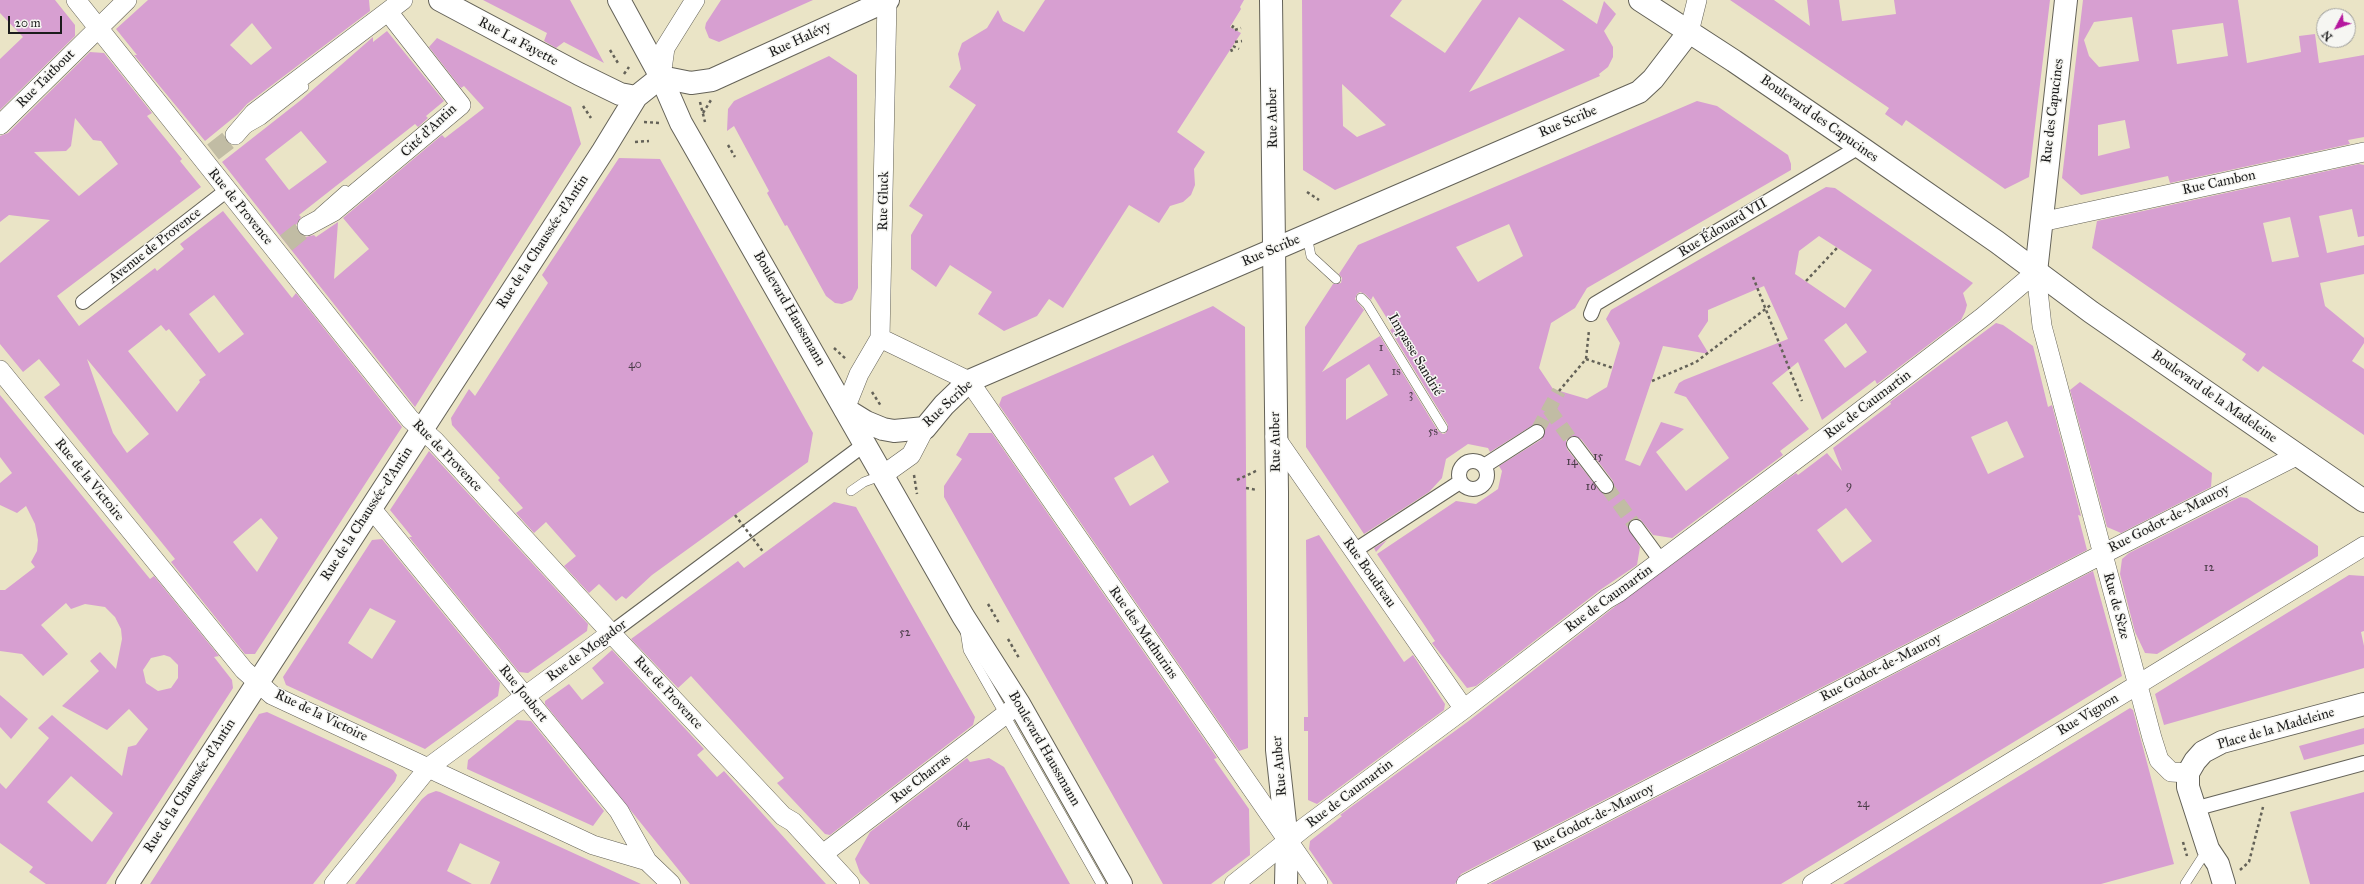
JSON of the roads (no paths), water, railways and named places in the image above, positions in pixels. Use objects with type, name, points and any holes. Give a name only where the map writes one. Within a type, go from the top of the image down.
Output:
[{"type":"main road","name":"Rue La Fayette","points":[[440,0],[620,94],[636,97]]},
{"type":"main road","name":"Boulevard Haussmann","points":[[620,0],[660,77],[681,123],[963,616],[1012,709],[1121,884]]},
{"type":"main road","name":"Rue Halévy","points":[[660,77],[691,83],[712,80],[887,0]]},
{"type":"main road","name":"Rue Auber","points":[[1271,0],[1275,249],[1275,437],[1277,492],[1277,750],[1287,840],[1286,884]]},
{"type":"main road","name":"Boulevard des Capucines","points":[[1640,0],[1734,60],[1997,242],[2036,272]]},
{"type":"main road","name":"Rue des Capucines","points":[[2036,272],[2066,0]]},
{"type":"main road","name":"Rue Scribe","points":[[845,409],[866,422],[883,429],[894,431],[925,428],[944,405],[969,381],[1639,92],[1653,79],[1689,32]]},
{"type":"main road","name":"Rue de la Chaussée-d'Antin","points":[[127,884],[607,145],[636,97],[660,77]]},
{"type":"main road","name":"Boulevard de la Madeleine","points":[[2036,272],[2364,501]]},
{"type":"main road","name":"Place de la Madeleine","points":[[2188,773],[2204,752],[2222,742],[2364,704]]},
{"type":"main road","points":[[2188,773],[2188,787],[2208,849],[2230,879]]},
{"type":"street","name":"Rue de Provence","points":[[76,0],[97,28],[208,156],[226,191],[281,247],[407,415],[422,429],[783,816],[793,822],[850,884]]},
{"type":"street","name":"Rue Taitbout","points":[[0,125],[127,0]]},
{"type":"street","points":[[235,135],[254,113],[388,13],[403,0]]},
{"type":"street","points":[[660,77],[665,48],[695,0]]},
{"type":"street","name":"Rue Gluck","points":[[880,338],[887,0]]},
{"type":"street","points":[[1689,32],[1697,0]]},
{"type":"street","name":"Cité d'Antin","points":[[307,226],[333,212],[461,105],[388,13]]},
{"type":"street","name":"Rue Édouard VII","points":[[1591,314],[1595,304],[1859,146]]},
{"type":"street","name":"Rue Cambon","points":[[2041,222],[2364,152]]},
{"type":"street","name":"Avenue de Provence","points":[[83,302],[226,191]]},
{"type":"street","name":"Rue de Caumartin","points":[[1234,884],[1287,840],[1464,709],[1607,598],[1619,592],[1661,561],[1984,316],[2036,272]]},
{"type":"street","name":"Rue de Sèze","points":[[2036,272],[2042,326],[2102,554],[2160,760],[2171,772],[2188,773]]},
{"type":"street","points":[[845,409],[859,374],[880,338],[969,381]]},
{"type":"street","name":"Rue de la Victoire","points":[[0,370],[244,670],[272,695],[429,767],[593,845],[646,861]]},
{"type":"street","name":"Rue des Mathurins","points":[[969,381],[1318,884]]},
{"type":"street","points":[[883,475],[911,455],[925,428]]},
{"type":"street","points":[[1484,466],[1537,432]]},
{"type":"street","name":"Rue Boudreau","points":[[1275,437],[1464,709]]},
{"type":"street","name":"Rue de Mogador","points":[[334,884],[429,767],[865,444]]},
{"type":"street","points":[[1574,444],[1606,486]]},
{"type":"street","name":"Rue Godot-de-Mauroy","points":[[1466,884],[2102,554],[2298,455]]},
{"type":"street","points":[[1476,461],[1484,466],[1486,479],[1481,486],[1468,488],[1460,482],[1460,468],[1467,462],[1476,461]]},
{"type":"street","points":[[1354,551],[1460,482]]},
{"type":"street","name":"Rue Joubert","points":[[371,508],[619,811],[646,861],[671,884]]},
{"type":"street","points":[[1636,527],[1661,561]]},
{"type":"street","name":"Rue Vignon","points":[[1812,884],[2364,546]]},
{"type":"street","name":"Rue Charras","points":[[823,854],[1012,709]]},
{"type":"street","points":[[2194,809],[2364,763]]},
{"type":"lane","points":[[235,135],[262,120],[304,87]]},
{"type":"lane","points":[[307,226],[327,204],[370,170]]},
{"type":"lane","points":[[1307,236],[1311,256],[1336,279]]},
{"type":"lane","name":"Impasse Sandrié","points":[[1361,298],[1367,304],[1443,428]]},
{"type":"lane","points":[[851,491],[864,482],[883,475]]},
{"type":"lane","name":"Boulevard Haussmann","points":[[1012,709],[1102,884]]},
{"type":"lane","points":[[2185,884],[2208,849]]},
{"type":"tunnel","points":[[213,152],[235,135]]},
{"type":"tunnel","points":[[286,243],[307,226]]},
{"type":"tunnel","points":[[1537,431],[1559,391]]},
{"type":"tunnel","points":[[1549,409],[1574,444]]},
{"type":"tunnel","points":[[1606,486],[1636,527]]}]
